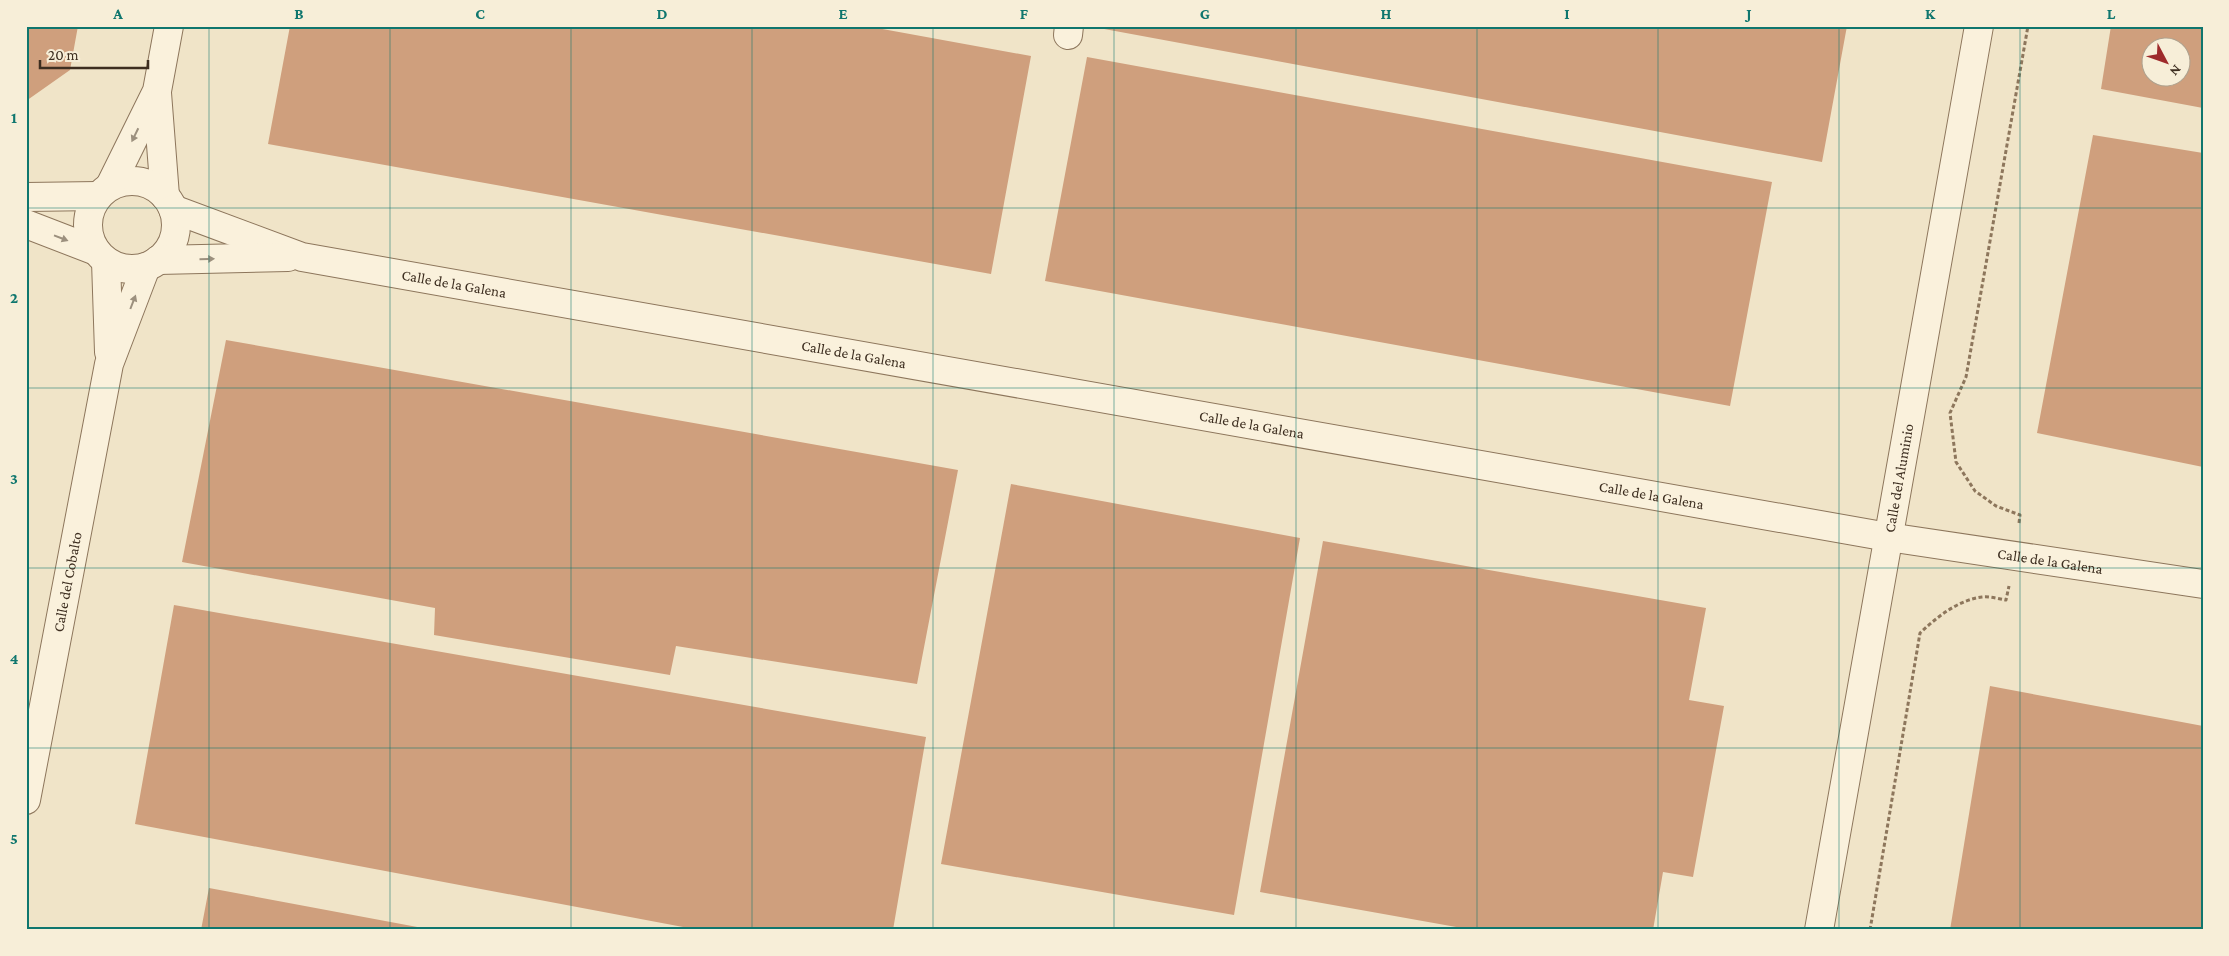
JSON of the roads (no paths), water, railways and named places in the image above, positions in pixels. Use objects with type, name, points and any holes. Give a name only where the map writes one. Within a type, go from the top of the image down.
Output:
[{"type":"street","points":[[101,256],[89,238],[87,224],[90,209],[104,191],[156,91],[169,26]]},
{"type":"street","name":"Calle del Aluminio","points":[[1819,930],[1979,26]]},
{"type":"street","points":[[26,224],[101,256],[118,267],[132,269],[152,264],[168,250],[174,237],[176,224],[169,202],[156,91]]},
{"type":"street","points":[[26,197],[104,191],[124,181],[139,181],[154,186],[169,202]]},
{"type":"street","name":"Calle de la Galena","points":[[169,202],[302,257],[1888,537],[2203,584]]},
{"type":"street","name":"Calle del Cobalto","points":[[101,256],[109,364]]},
{"type":"street","name":"Calle de la Galena","points":[[152,264],[302,257]]},
{"type":"street","name":"Calle del Cobalto","points":[[26,800],[109,364],[152,264]]}]
